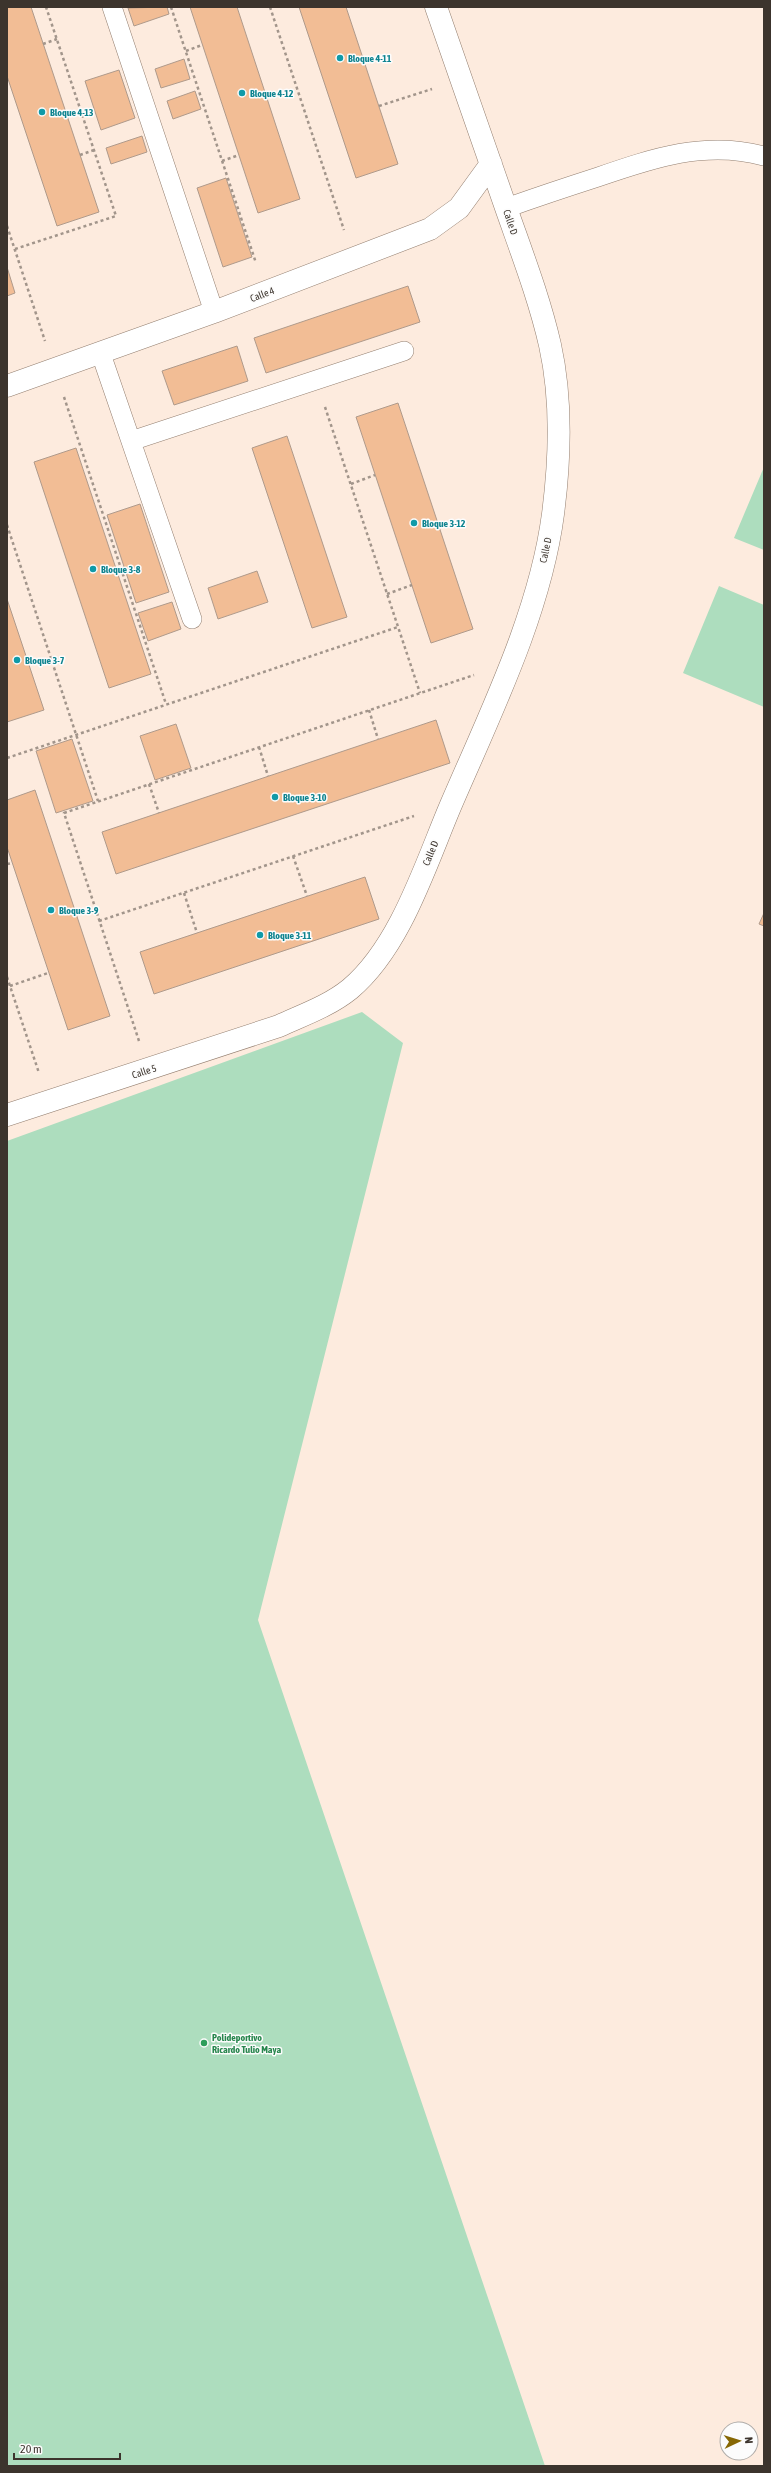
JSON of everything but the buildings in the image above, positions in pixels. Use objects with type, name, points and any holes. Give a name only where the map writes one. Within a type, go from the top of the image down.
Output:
[{"type":"street","name":"Calle D","points":[[279,1026],[327,1004],[349,990],[369,970],[392,937],[408,905],[512,662],[540,573],[553,516],[558,456],[556,395],[550,347],[534,290],[436,7]]},
{"type":"street","name":"Calle 4","points":[[7,386],[101,354],[430,229],[451,216],[468,198],[490,164]]},
{"type":"street","name":"Calle 5","points":[[7,1116],[279,1026]]},
{"type":"lane","points":[[112,7],[214,312]]},
{"type":"lane","points":[[506,208],[674,153],[709,149],[750,152],[764,156]]},
{"type":"lane","points":[[131,441],[404,351]]},
{"type":"lane","points":[[101,354],[192,619]]},
{"type":"path","points":[[15,249],[116,216],[46,7]]},
{"type":"path","points":[[171,7],[266,292]]},
{"type":"path","points":[[270,7],[354,259]]},
{"type":"path","points":[[43,44],[57,39]]},
{"type":"path","points":[[186,51],[202,45]]},
{"type":"path","points":[[379,106],[461,80]]},
{"type":"path","points":[[80,155],[94,150]]},
{"type":"path","points":[[222,161],[239,155]]},
{"type":"path","points":[[7,226],[166,704]]},
{"type":"path","points":[[316,380],[420,693]]},
{"type":"path","points":[[351,484],[375,475]]},
{"type":"path","points":[[95,506],[99,504]]},
{"type":"path","points":[[7,526],[98,801]]},
{"type":"path","points":[[387,594],[412,585]]},
{"type":"path","points":[[132,616],[136,615]]},
{"type":"path","points":[[7,758],[398,626]]},
{"type":"path","points":[[149,1070],[64,813],[512,662]]},
{"type":"path","points":[[369,710],[378,739]]},
{"type":"path","points":[[259,747],[268,776]]},
{"type":"path","points":[[149,784],[159,813]]},
{"type":"path","points":[[99,921],[452,803]]},
{"type":"path","points":[[293,856],[307,896]]},
{"type":"path","points":[[7,864],[12,863]]},
{"type":"path","points":[[184,893],[197,933]]},
{"type":"path","points":[[10,986],[48,973]]},
{"type":"path","points":[[7,977],[49,1102]]},
{"type":"green space","points":[[764,467],[764,550],[734,538]]},
{"type":"green space","points":[[719,586],[764,605],[764,707],[683,673]]},
{"type":"green space","name":"Polideportivo Ricardo Tulio Maya","points":[[362,1012],[403,1043],[258,1620],[545,2466],[7,2466],[7,1141]]},
{"type":"place","name":"Bloque 4-11","points":[[340,58]]},
{"type":"place","name":"Bloque 4-12","points":[[242,93]]},
{"type":"place","name":"Bloque 4-13","points":[[42,112]]},
{"type":"place","name":"Bloque 3-12","points":[[414,523]]},
{"type":"place","name":"Bloque 3-8","points":[[93,569]]},
{"type":"place","name":"Bloque 3-7","points":[[17,660]]},
{"type":"place","name":"Bloque 3-10","points":[[275,797]]},
{"type":"place","name":"Bloque 3-9","points":[[51,910]]},
{"type":"place","name":"Bloque 3-11","points":[[260,935]]},
{"type":"place","name":"Polideportivo Ricardo Tulio Maya","points":[[204,2043]]}]
